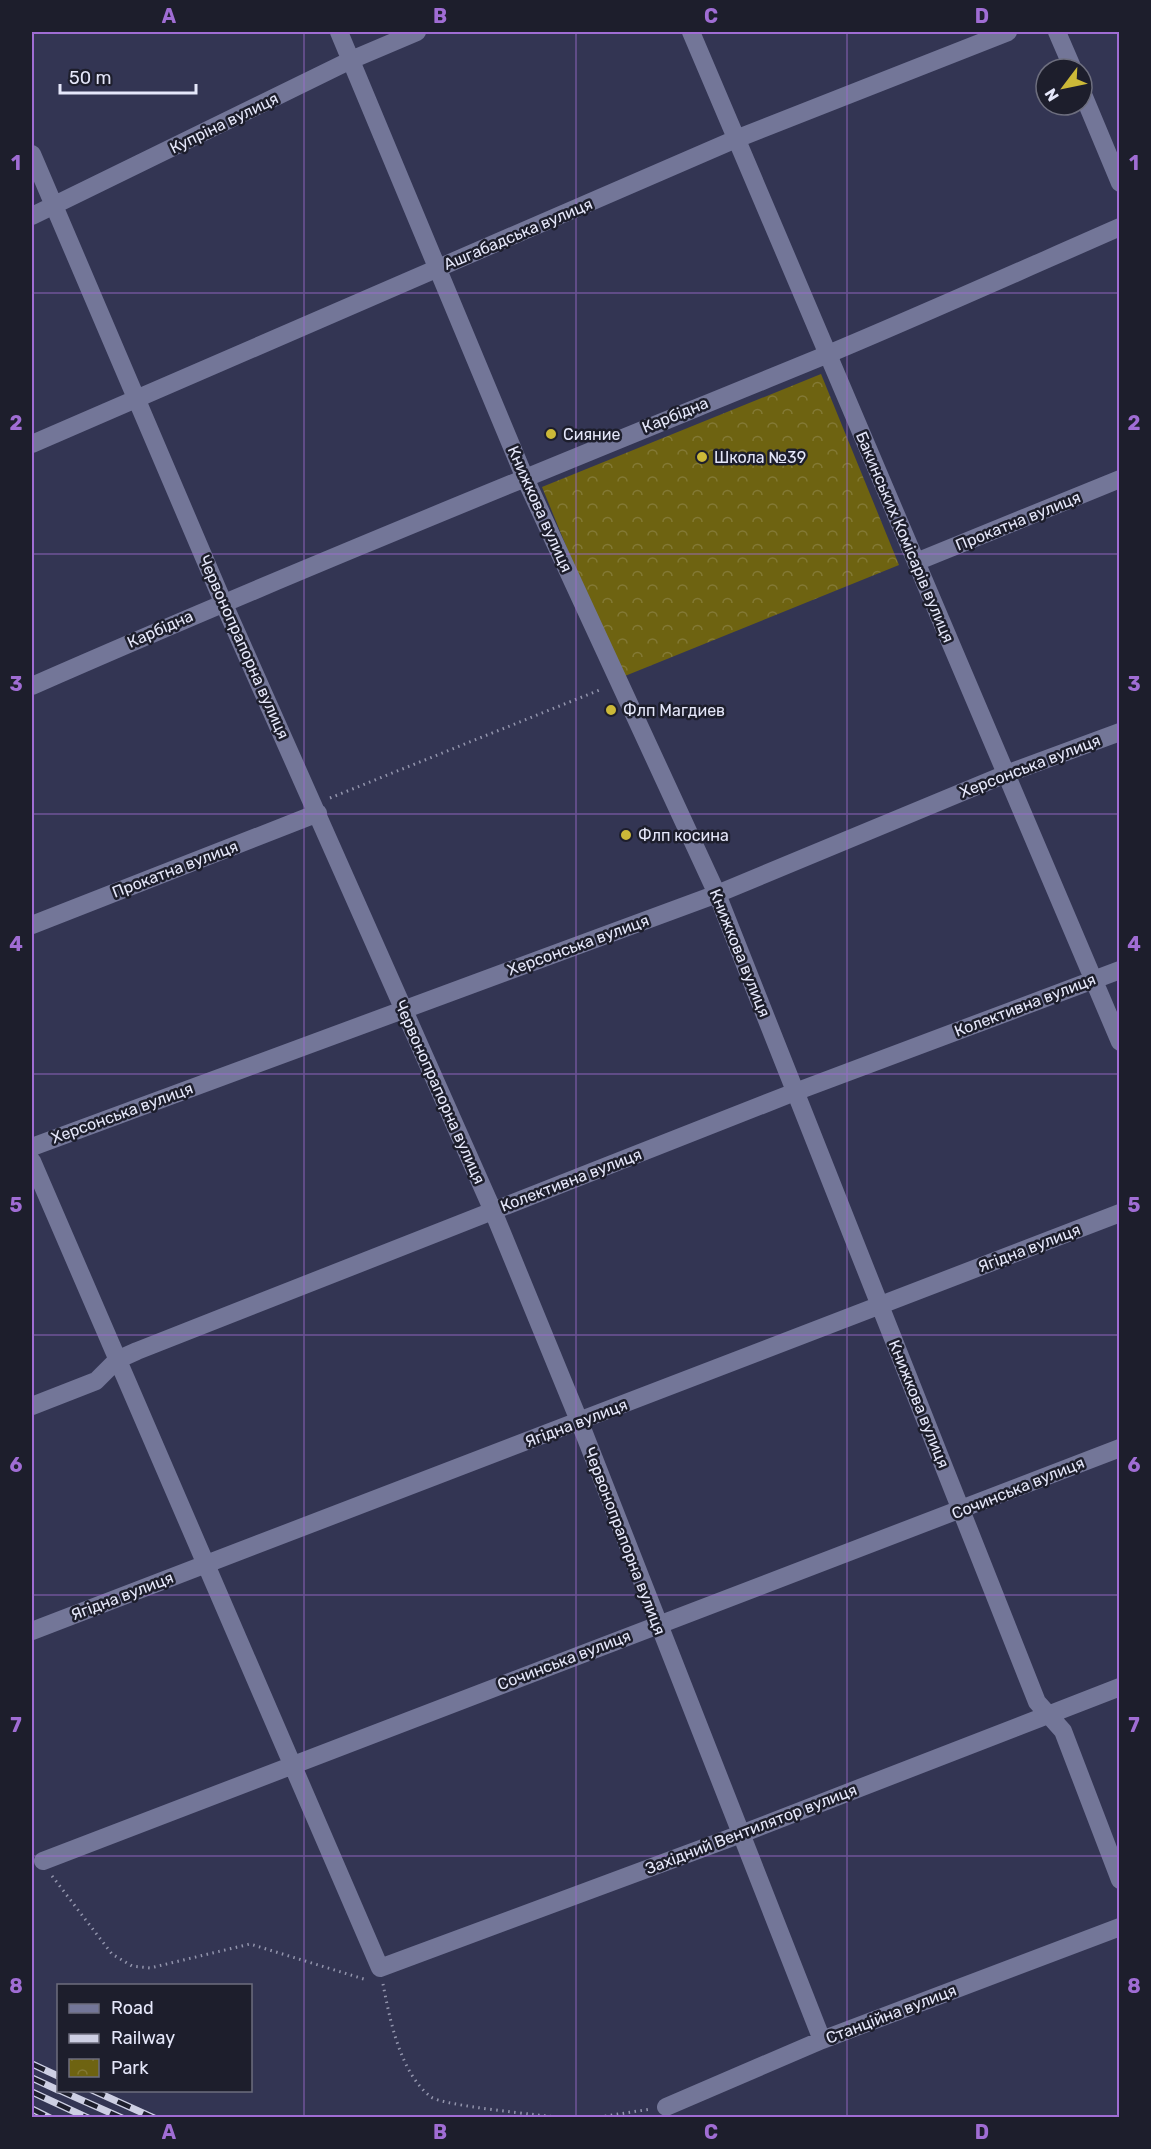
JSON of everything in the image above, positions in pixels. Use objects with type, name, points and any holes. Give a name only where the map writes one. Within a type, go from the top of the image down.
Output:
[{"type":"street","name":"Книжкова вулиця","points":[[339,32],[524,476],[717,894],[1037,1702],[1063,1731],[1119,1880]]},
{"type":"street","name":"Купріна вулиця","points":[[32,216],[351,60],[417,32]]},
{"type":"street","name":"Бакинських Комісарів вулиця","points":[[691,32],[1119,1042]]},
{"type":"street","name":"Ашгабадська вулиця","points":[[32,444],[136,401],[736,139],[1008,32]]},
{"type":"street","points":[[1057,32],[1068,57]]},
{"type":"street","points":[[1092,117],[1119,183]]},
{"type":"street","name":"Червонопрапорна вулиця","points":[[32,154],[136,401],[493,1211],[580,1422],[822,2040]]},
{"type":"street","name":"Карбідна","points":[[32,686],[224,602],[524,476],[828,354],[1119,227]]},
{"type":"street","name":"Прокатна вулиця","points":[[916,562],[1119,479]]},
{"type":"street","name":"Херсонська вулиця","points":[[32,1147],[403,1008],[717,894],[1006,774],[1119,732]]},
{"type":"street","name":"Прокатна вулиця","points":[[32,925],[316,809]]},
{"type":"street","name":"Колективна вулиця","points":[[32,1406],[96,1381],[117,1360],[795,1092],[1119,970]]},
{"type":"street","points":[[32,1161],[382,1976]]},
{"type":"street","name":"Ягідна вулиця","points":[[32,1631],[1119,1213]]},
{"type":"street","name":"Сочинська вулиця","points":[[43,1861],[657,1623],[961,1511],[1119,1448]]},
{"type":"street","name":"Західний Вентилятор вулиця","points":[[382,1976],[1119,1687]]},
{"type":"street","name":"Станційна вулиця","points":[[666,2107],[822,2040],[1119,1928]]},
{"type":"path","points":[[316,809],[619,682]]},
{"type":"path","points":[[43,1861],[112,1954],[132,1966],[150,1968],[250,1944],[382,1976],[390,2023],[406,2065],[432,2098],[472,2106],[564,2118]]},
{"type":"path","points":[[593,2118],[666,2107]]},
{"type":"green space","points":[[821,374],[899,565],[620,678],[542,487]]},
{"type":"railway","points":[[32,2064],[57,2076]]},
{"type":"railway","points":[[32,2078],[57,2090]]},
{"type":"railway","points":[[32,2092],[88,2118]]},
{"type":"railway","points":[[64,2092],[122,2118]]},
{"type":"railway","points":[[96,2092],[154,2118]]},
{"type":"railway","points":[[32,2109],[50,2118]]},
{"type":"place","name":"Сияние","points":[[551,434]]},
{"type":"place","name":"Школа №39","points":[[702,457]]},
{"type":"place","name":"Флп Магдиев","points":[[611,710]]},
{"type":"place","name":"Флп косина","points":[[626,835]]}]
